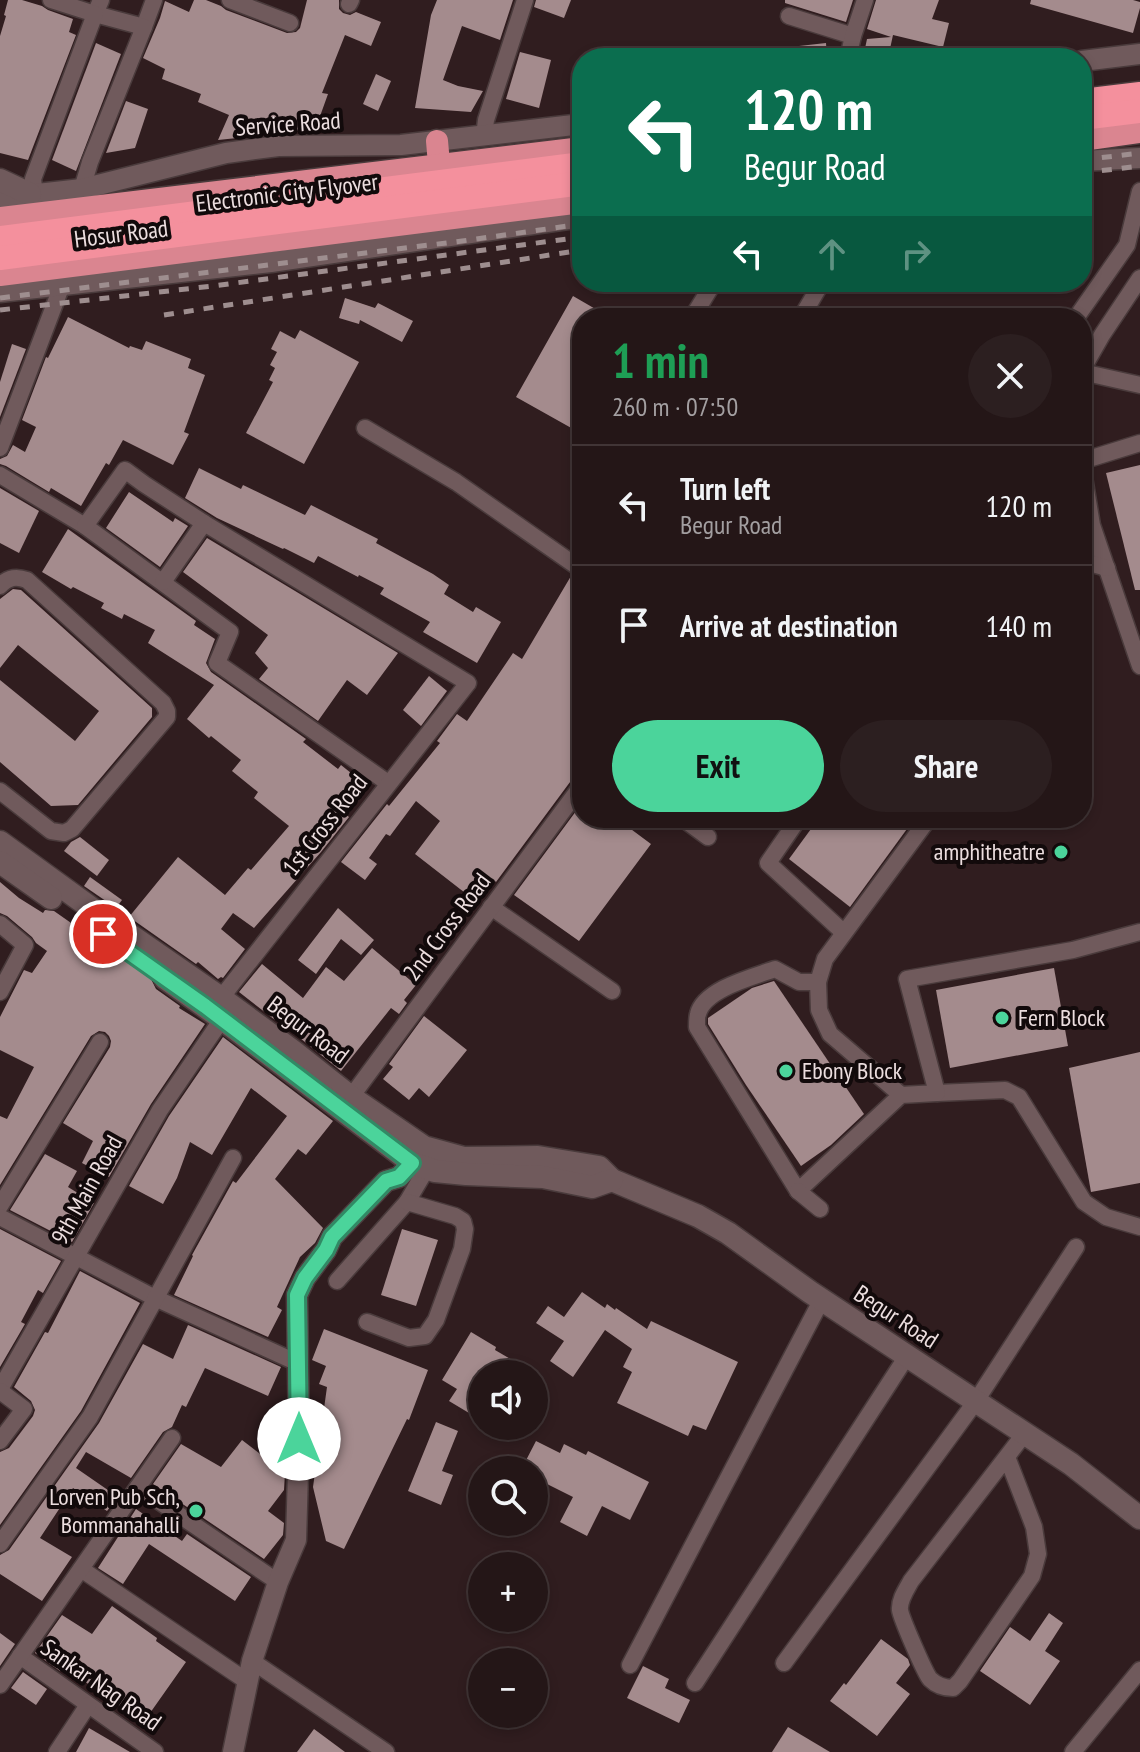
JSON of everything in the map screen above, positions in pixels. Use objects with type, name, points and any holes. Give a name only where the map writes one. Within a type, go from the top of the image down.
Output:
[{"type":"highway","points":[[1092,90],[1140,84]]},
{"type":"highway","points":[[1092,100],[1140,94]]},
{"type":"highway","points":[[1092,117],[1140,111]]},
{"type":"highway","points":[[1092,139],[1140,132]]},
{"type":"highway","points":[[437,141],[439,164]]},
{"type":"highway","name":"Hosur Road","points":[[0,218],[572,149]]},
{"type":"highway","name":"Electronic City Flyover","points":[[0,238],[572,165]]},
{"type":"highway","name":"Electronic City Flyover","points":[[0,258],[572,184]]},
{"type":"highway","name":"Hosur Road","points":[[0,275],[572,203]]},
{"type":"main road","points":[[0,180],[32,194]]},
{"type":"main road","name":"Begur Road","points":[[0,842],[221,1008],[416,1164],[435,1171],[543,1177],[592,1187],[612,1180],[698,1216],[728,1233],[1071,1464],[1140,1518]]},
{"type":"main road","name":"Begur Road","points":[[0,862],[221,1008],[293,1051],[351,1097],[416,1164]]},
{"type":"street","points":[[51,0],[98,7],[144,27]]},
{"type":"street","points":[[82,189],[154,0]]},
{"type":"street","points":[[484,136],[486,120],[525,0]]},
{"type":"street","points":[[850,48],[865,0]]},
{"type":"street","points":[[238,1],[290,23]]},
{"type":"street","points":[[32,194],[33,179],[98,7]]},
{"type":"street","points":[[789,16],[853,36]]},
{"type":"street","points":[[1092,60],[1140,54]]},
{"type":"street","name":"Service Road","points":[[0,198],[82,189],[226,153],[278,146],[401,145],[572,125]]},
{"type":"street","points":[[1092,160],[1140,158]]},
{"type":"street","points":[[1083,308],[1127,245],[1140,191]]},
{"type":"street","points":[[0,292],[271,262],[572,218]]},
{"type":"street","points":[[1092,353],[1140,278]]},
{"type":"street","points":[[0,448],[62,285]]},
{"type":"street","points":[[1092,373],[1140,385]]},
{"type":"street","points":[[365,428],[456,482],[572,563]]},
{"type":"street","points":[[1092,460],[1140,443]]},
{"type":"street","points":[[85,526],[125,470],[204,523],[163,582]]},
{"type":"street","points":[[0,475],[85,526],[230,632],[217,663],[388,783]]},
{"type":"street","name":"1st Cross Road","points":[[204,523],[468,683],[388,783],[221,1008]]},
{"type":"street","points":[[1092,525],[1140,666]]},
{"type":"street","points":[[1092,564],[1107,568]]},
{"type":"street","points":[[0,586],[12,577],[27,580],[163,703],[167,717],[72,829],[64,833],[51,831],[0,791]]},
{"type":"street","name":"2nd Cross Road","points":[[351,1097],[572,798]]},
{"type":"street","points":[[696,828],[708,837]]},
{"type":"street","points":[[792,828],[768,863],[843,932]]},
{"type":"street","points":[[901,1095],[830,1034],[819,1010],[818,982],[825,959],[843,932],[921,828]]},
{"type":"street","points":[[491,907],[612,991]]},
{"type":"street","points":[[0,924],[25,945],[0,992]]},
{"type":"street","points":[[937,1093],[907,979],[1073,950],[1140,932]]},
{"type":"street","points":[[818,982],[799,982],[775,969],[715,992],[701,1006],[697,1027],[798,1191],[820,1209]]},
{"type":"street","name":"9th Main Road","points":[[0,1441],[24,1409],[0,1390],[221,1008]]},
{"type":"street","points":[[0,1206],[100,1042]]},
{"type":"street","points":[[798,1191],[901,1095],[1005,1090],[1019,1097],[1084,1202],[1106,1217],[1140,1227]]},
{"type":"street","points":[[0,1544],[90,1417],[233,1158]]},
{"type":"street","points":[[337,1281],[407,1202],[416,1164]]},
{"type":"street","points":[[233,1752],[252,1661],[278,1582],[296,1540],[299,1439],[297,1295],[332,1237],[386,1181],[416,1164]]},
{"type":"street","points":[[367,1322],[409,1338],[425,1336],[436,1320],[462,1249],[463,1221],[407,1202]]},
{"type":"street","points":[[0,1217],[155,1298],[298,1363]]},
{"type":"street","points":[[784,1663],[976,1401],[1076,1247]]},
{"type":"street","points":[[630,1665],[822,1299]]},
{"type":"street","points":[[695,1683],[907,1356]]},
{"type":"street","points":[[1007,1457],[1034,1527],[1038,1554],[1032,1576],[960,1681],[953,1688],[943,1688],[929,1679],[917,1654],[900,1610],[903,1595],[1025,1433]]},
{"type":"street","points":[[0,1685],[172,1438]]},
{"type":"street","points":[[138,1487],[278,1582]]},
{"type":"street","points":[[81,1569],[248,1682]]},
{"type":"street","name":"Sankar Nag Road","points":[[20,1656],[155,1752]]},
{"type":"street","points":[[252,1661],[386,1752]]},
{"type":"street","points":[[1073,1752],[1140,1670]]},
{"type":"street","points":[[57,1752],[88,1705]]},
{"type":"building","points":[[8,0],[22,0],[73,19],[69,32],[76,35],[28,160],[0,153],[0,36]]},
{"type":"building","points":[[194,0],[206,0],[287,33],[300,28],[307,0],[339,0],[339,9],[343,13],[350,15],[356,12],[381,22],[371,46],[345,35],[322,93],[328,94],[314,133],[271,123],[257,136],[218,140],[229,115],[198,102],[201,94],[162,79],[165,69],[143,58],[165,1],[189,12]]},
{"type":"building","points":[[437,0],[513,0],[500,40],[462,26],[443,80],[483,91],[471,112],[415,108],[431,15]]},
{"type":"building","points":[[536,0],[571,0],[564,18],[534,7]]},
{"type":"building","points":[[785,0],[853,0],[846,22],[785,3]]},
{"type":"building","points":[[876,0],[939,0],[932,19],[949,23],[943,47],[893,35],[890,48],[865,48],[867,39],[891,37],[867,29]]},
{"type":"building","points":[[1031,0],[1133,0],[1140,2],[1140,8],[1133,33],[1030,4]]},
{"type":"building","points":[[96,43],[121,54],[76,171],[52,160]]},
{"type":"building","points":[[826,43],[826,48],[781,48]]},
{"type":"building","points":[[520,52],[551,60],[539,108],[506,99]]},
{"type":"building","points":[[376,74],[391,81],[378,111],[363,104]]},
{"type":"building","points":[[126,101],[148,109],[135,148],[106,153]]},
{"type":"building","points":[[573,296],[594,308],[572,308],[572,428],[516,397]]},
{"type":"building","points":[[345,298],[375,308],[378,303],[413,321],[402,342],[360,320],[359,324],[339,318]]},
{"type":"building","points":[[68,317],[129,348],[142,350],[146,341],[191,359],[188,368],[205,375],[184,432],[189,434],[173,465],[123,440],[81,506],[0,464],[0,459],[7,456],[13,445],[25,452],[36,427],[22,420],[46,357]]},
{"type":"building","points":[[300,330],[359,362],[304,464],[246,433],[273,382],[269,380],[275,368],[270,365],[277,352],[271,349],[280,331],[295,339]]},
{"type":"building","points":[[12,344],[26,349],[0,417],[0,382]]},
{"type":"building","points":[[1140,465],[1140,590],[1135,590],[1106,473]]},
{"type":"building","points":[[199,468],[305,515],[311,505],[378,539],[376,543],[449,585],[444,594],[473,612],[476,607],[501,622],[477,663],[423,632],[430,622],[380,594],[384,588],[318,556],[314,563],[283,549],[217,518],[185,498]]},
{"type":"building","points":[[0,488],[39,511],[19,553],[0,543]]},
{"type":"building","points":[[129,492],[173,522],[175,518],[188,526],[160,567],[106,528]]},
{"type":"building","points":[[68,529],[196,621],[194,625],[215,639],[206,663],[211,672],[306,739],[303,742],[338,769],[341,765],[366,785],[344,813],[349,817],[254,928],[233,913],[221,929],[245,949],[223,978],[218,979],[198,962],[196,964],[129,917],[178,857],[225,895],[289,826],[254,798],[258,792],[232,771],[241,760],[187,719],[214,685],[148,643],[155,630],[124,614],[122,619],[101,608],[104,603],[42,572]]},
{"type":"building","points":[[207,538],[398,653],[367,695],[347,680],[318,721],[259,679],[268,668],[255,653],[268,635],[183,572]]},
{"type":"building","points":[[572,576],[572,779],[478,903],[415,854],[440,821],[416,801],[369,858],[377,864],[365,880],[341,862],[440,743],[437,741],[457,714],[467,721],[513,653],[522,659]]},
{"type":"building","points":[[13,589],[21,590],[152,708],[152,717],[78,805],[51,806],[0,762],[0,680],[75,741],[99,711],[18,645],[0,668],[0,599]]},
{"type":"building","points":[[429,676],[447,691],[421,726],[403,710]]},
{"type":"building","points":[[572,817],[572,828],[629,828],[651,844],[579,941],[514,895]]},
{"type":"building","points":[[812,828],[908,828],[850,907],[789,859]]},
{"type":"building","points":[[80,837],[109,860],[97,876],[64,851]]},
{"type":"building","points":[[90,877],[122,900],[116,908],[84,886]]},
{"type":"building","points":[[0,882],[43,913],[45,910],[54,911],[151,979],[156,989],[205,1024],[151,1104],[109,1177],[82,1163],[93,1141],[63,1123],[110,1047],[109,1036],[99,1031],[91,1036],[0,1185],[0,1116],[7,1119],[34,1067],[0,1050],[0,1017],[24,970],[32,973],[47,951],[0,913]]},
{"type":"building","points":[[338,908],[374,940],[361,955],[341,939],[316,974],[298,960]]},
{"type":"building","points":[[372,948],[416,985],[404,1000],[407,1003],[399,1014],[391,1008],[341,1071],[300,1038],[308,1028],[284,1009],[275,1020],[239,992],[262,964],[303,998],[326,967],[344,981]]},
{"type":"building","name":"Fern Block","points":[[1054,968],[1068,1046],[950,1068],[936,990]]},
{"type":"building","name":"Ebony Block","points":[[774,981],[864,1114],[831,1145],[801,1166],[708,1024],[708,1018],[752,988]]},
{"type":"building","points":[[424,1016],[467,1050],[429,1097],[419,1088],[409,1100],[383,1079],[393,1067],[389,1064]]},
{"type":"building","points":[[223,1037],[333,1121],[306,1155],[298,1149],[275,1179],[323,1228],[315,1243],[300,1257],[277,1307],[282,1310],[268,1337],[174,1295],[233,1181],[236,1183],[287,1116],[251,1088],[212,1155],[190,1142],[177,1178],[163,1204],[129,1186],[169,1116]]},
{"type":"building","points":[[1140,1052],[1140,1183],[1091,1192],[1069,1068]]},
{"type":"building","points":[[45,1154],[77,1171],[68,1187],[94,1203],[72,1242],[10,1210]]},
{"type":"building","points":[[0,1229],[61,1261],[43,1293],[38,1290],[21,1322],[25,1324],[0,1367]]},
{"type":"building","points":[[402,1229],[438,1240],[416,1306],[381,1295]]},
{"type":"building","points":[[80,1271],[140,1303],[81,1411],[0,1525],[0,1452],[9,1448],[35,1410],[31,1401],[14,1387],[45,1332],[48,1333]]},
{"type":"building","points":[[582,1292],[605,1308],[607,1304],[616,1308],[647,1329],[651,1321],[738,1362],[706,1430],[693,1425],[688,1436],[617,1403],[632,1372],[623,1367],[632,1349],[605,1330],[573,1377],[550,1361],[564,1341],[536,1323],[548,1306],[564,1317]]},
{"type":"building","points":[[188,1325],[281,1367],[268,1396],[205,1368],[186,1407],[182,1405],[172,1427],[163,1432],[131,1478],[86,1452],[76,1468],[118,1497],[107,1511],[73,1488],[40,1538],[72,1557],[42,1601],[0,1574],[0,1555],[9,1550],[99,1423],[143,1344],[173,1359]]},
{"type":"building","points":[[324,1329],[428,1370],[409,1420],[344,1549],[326,1541],[313,1487],[327,1387],[319,1384],[326,1366],[312,1360]]},
{"type":"building","points":[[471,1332],[512,1360],[468,1360],[468,1412],[449,1401],[457,1389],[442,1380]]},
{"type":"building","points":[[436,1422],[458,1431],[442,1471],[453,1475],[441,1505],[408,1491]]},
{"type":"building","points":[[242,1440],[285,1473],[284,1490],[268,1511],[284,1523],[283,1535],[264,1559],[153,1484],[181,1444],[221,1467]]},
{"type":"building","points":[[536,1441],[560,1453],[564,1444],[586,1455],[588,1451],[649,1482],[630,1520],[602,1506],[587,1536],[560,1522],[573,1497],[548,1484],[548,1456],[528,1456]]},
{"type":"building","points":[[136,1509],[182,1541],[187,1534],[251,1577],[235,1601],[149,1544],[123,1584],[98,1568]]},
{"type":"building","points":[[112,1606],[186,1662],[143,1723],[63,1666],[60,1671],[35,1653],[62,1615],[92,1634]]},
{"type":"building","points":[[1049,1613],[1063,1623],[1045,1651],[1060,1661],[1030,1705],[980,1671],[1010,1627],[1030,1641]]},
{"type":"building","points":[[0,1633],[15,1644],[0,1666]]},
{"type":"building","points":[[881,1639],[908,1659],[910,1665],[896,1683],[910,1694],[877,1736],[830,1701]]},
{"type":"building","points":[[643,1666],[669,1679],[665,1688],[690,1700],[679,1723],[627,1698]]},
{"type":"building","points":[[23,1672],[47,1689],[36,1705],[11,1688]]},
{"type":"building","points":[[788,1727],[830,1752],[772,1752]]},
{"type":"building","points":[[89,1728],[130,1752],[76,1752]]},
{"type":"building","points":[[314,1729],[345,1752],[297,1752]]},
{"type":"railway","points":[[1092,159],[1140,153]]},
{"type":"railway","points":[[1092,172],[1140,166]]},
{"type":"railway","points":[[0,298],[572,225]]},
{"type":"railway","points":[[0,310],[213,286],[572,238]]},
{"type":"railway","points":[[164,315],[572,252]]},
{"type":"place","name":"amphitheatre","points":[[1061,852]]},
{"type":"place","name":"Fern Block","points":[[1002,1018]]},
{"type":"place","name":"Ebony Block","points":[[786,1071]]},
{"type":"place","name":"Lorven Pub Sch, Bommanahalli","points":[[196,1511]]},
{"type":"route","points":[[103,934],[205,1006],[412,1163],[399,1177],[386,1181],[332,1237],[297,1295],[299,1439]]}]
